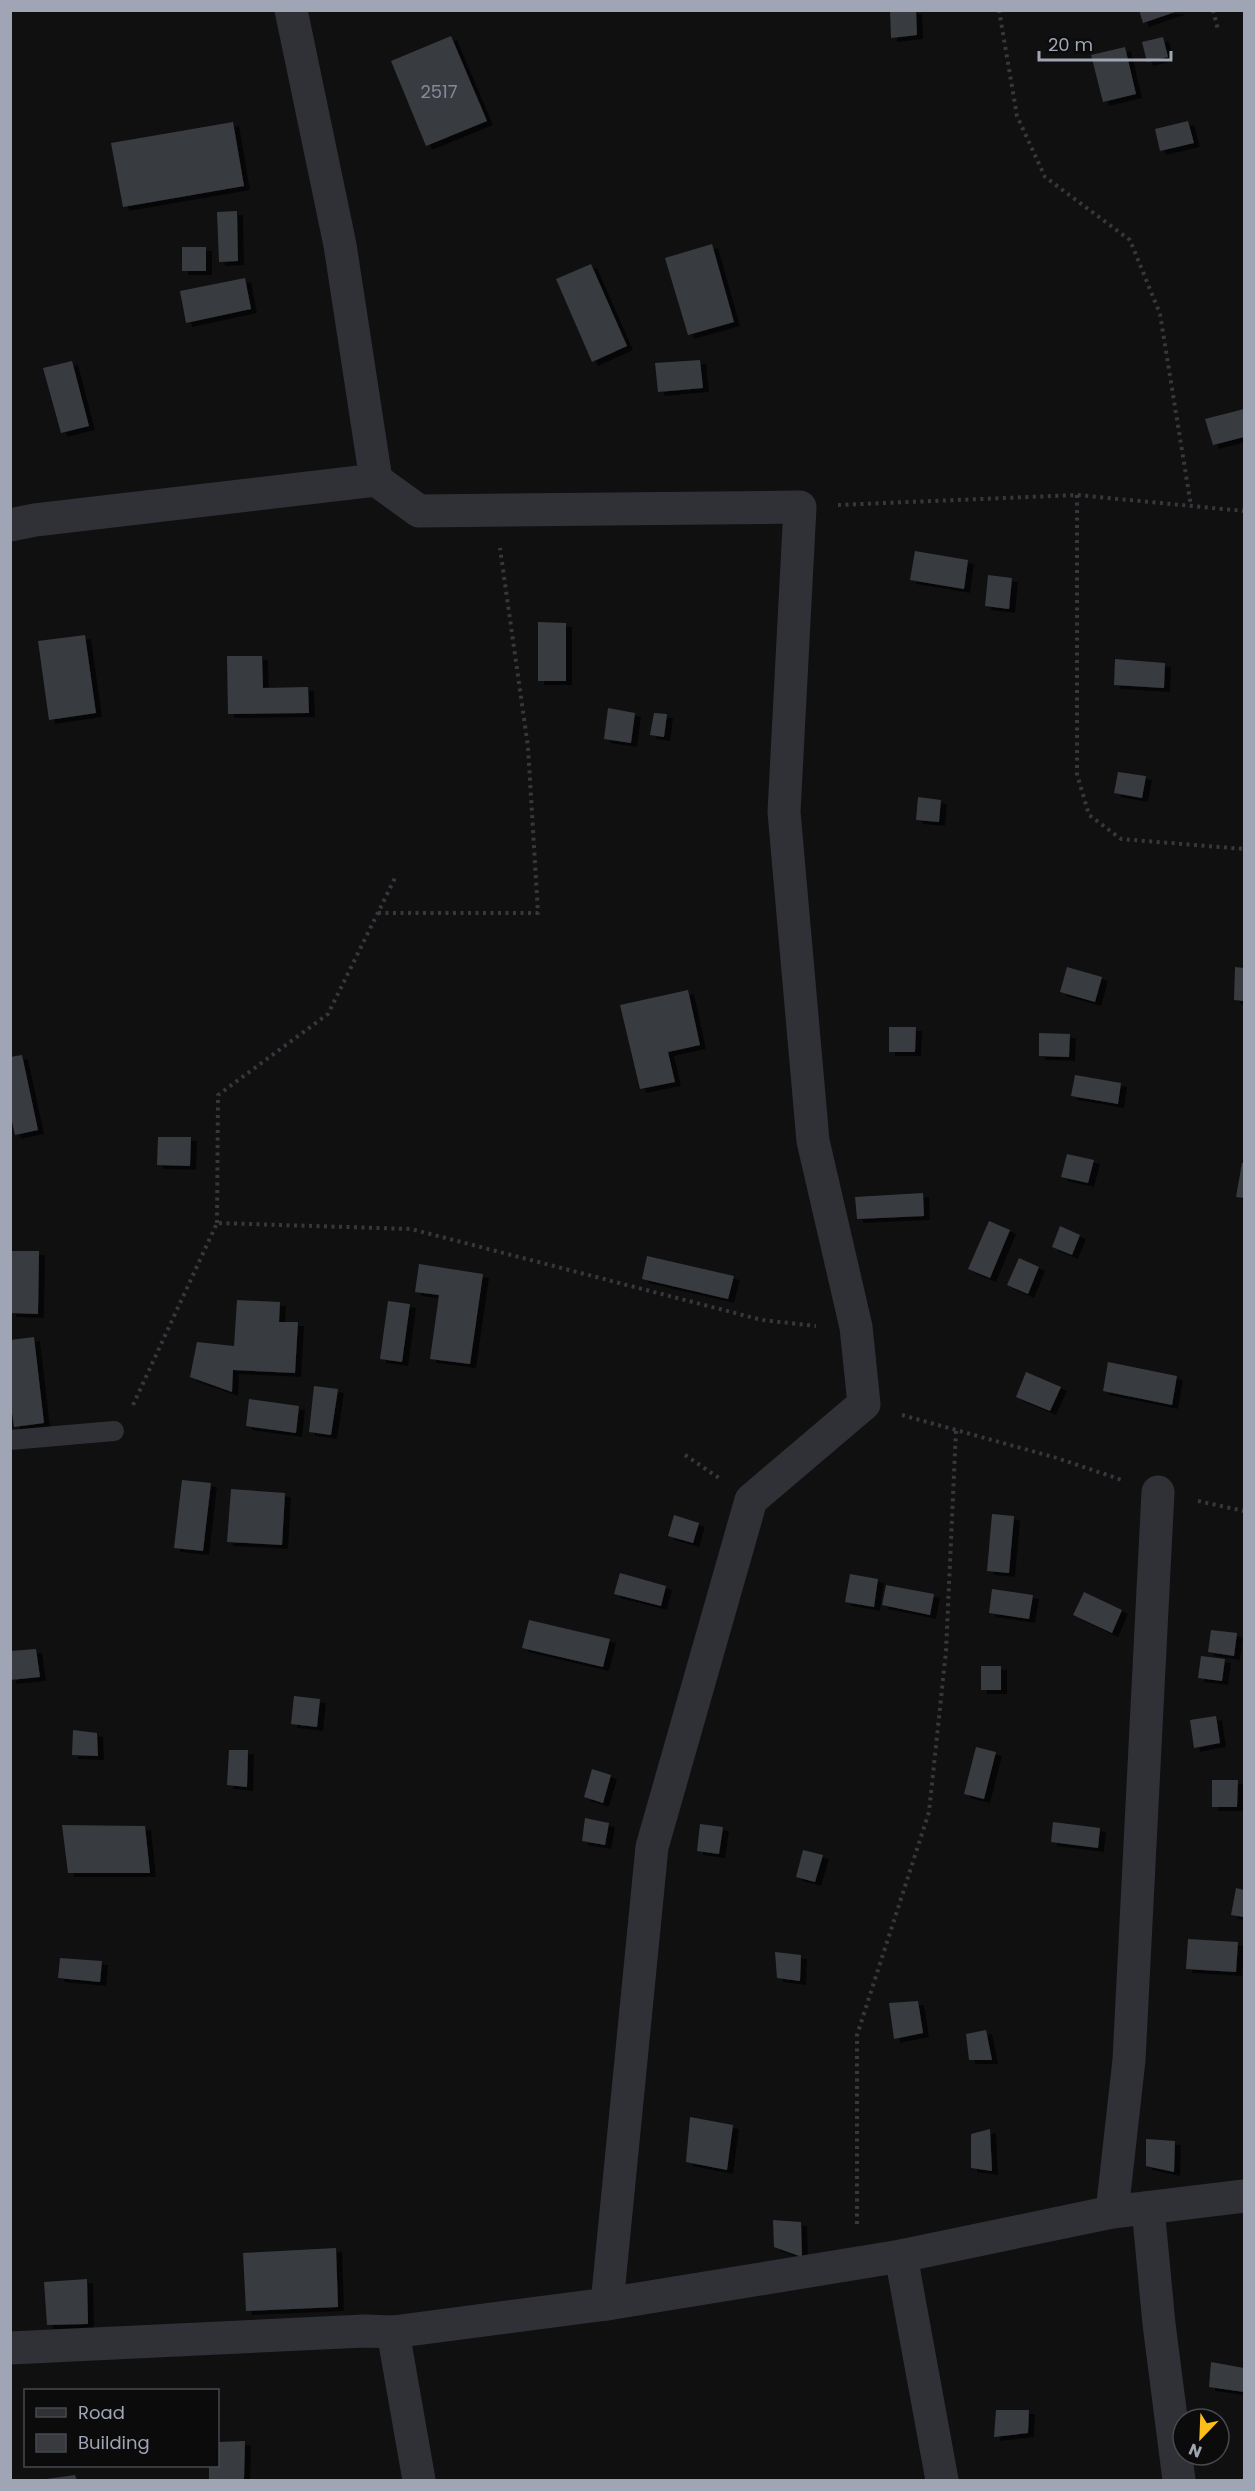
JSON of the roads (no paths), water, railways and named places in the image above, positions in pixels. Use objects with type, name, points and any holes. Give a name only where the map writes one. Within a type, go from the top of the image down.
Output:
[{"type":"street","points":[[291,10],[340,245],[376,480]]},
{"type":"street","points":[[10,525],[47,518],[376,480],[419,511],[800,507],[784,812],[813,1141],[856,1327],[864,1404],[751,1500],[703,1668],[652,1847],[607,2304]]},
{"type":"street","points":[[1112,2212],[1129,2060],[1158,1492]]},
{"type":"street","points":[[10,2348],[364,2331],[393,2332],[607,2304],[901,2256],[1112,2212],[1245,2196]]},
{"type":"street","points":[[1148,2208],[1159,2324],[1179,2481]]},
{"type":"street","points":[[901,2256],[942,2481]]},
{"type":"street","points":[[393,2332],[419,2481]]},
{"type":"lane","points":[[10,1440],[114,1431]]}]
